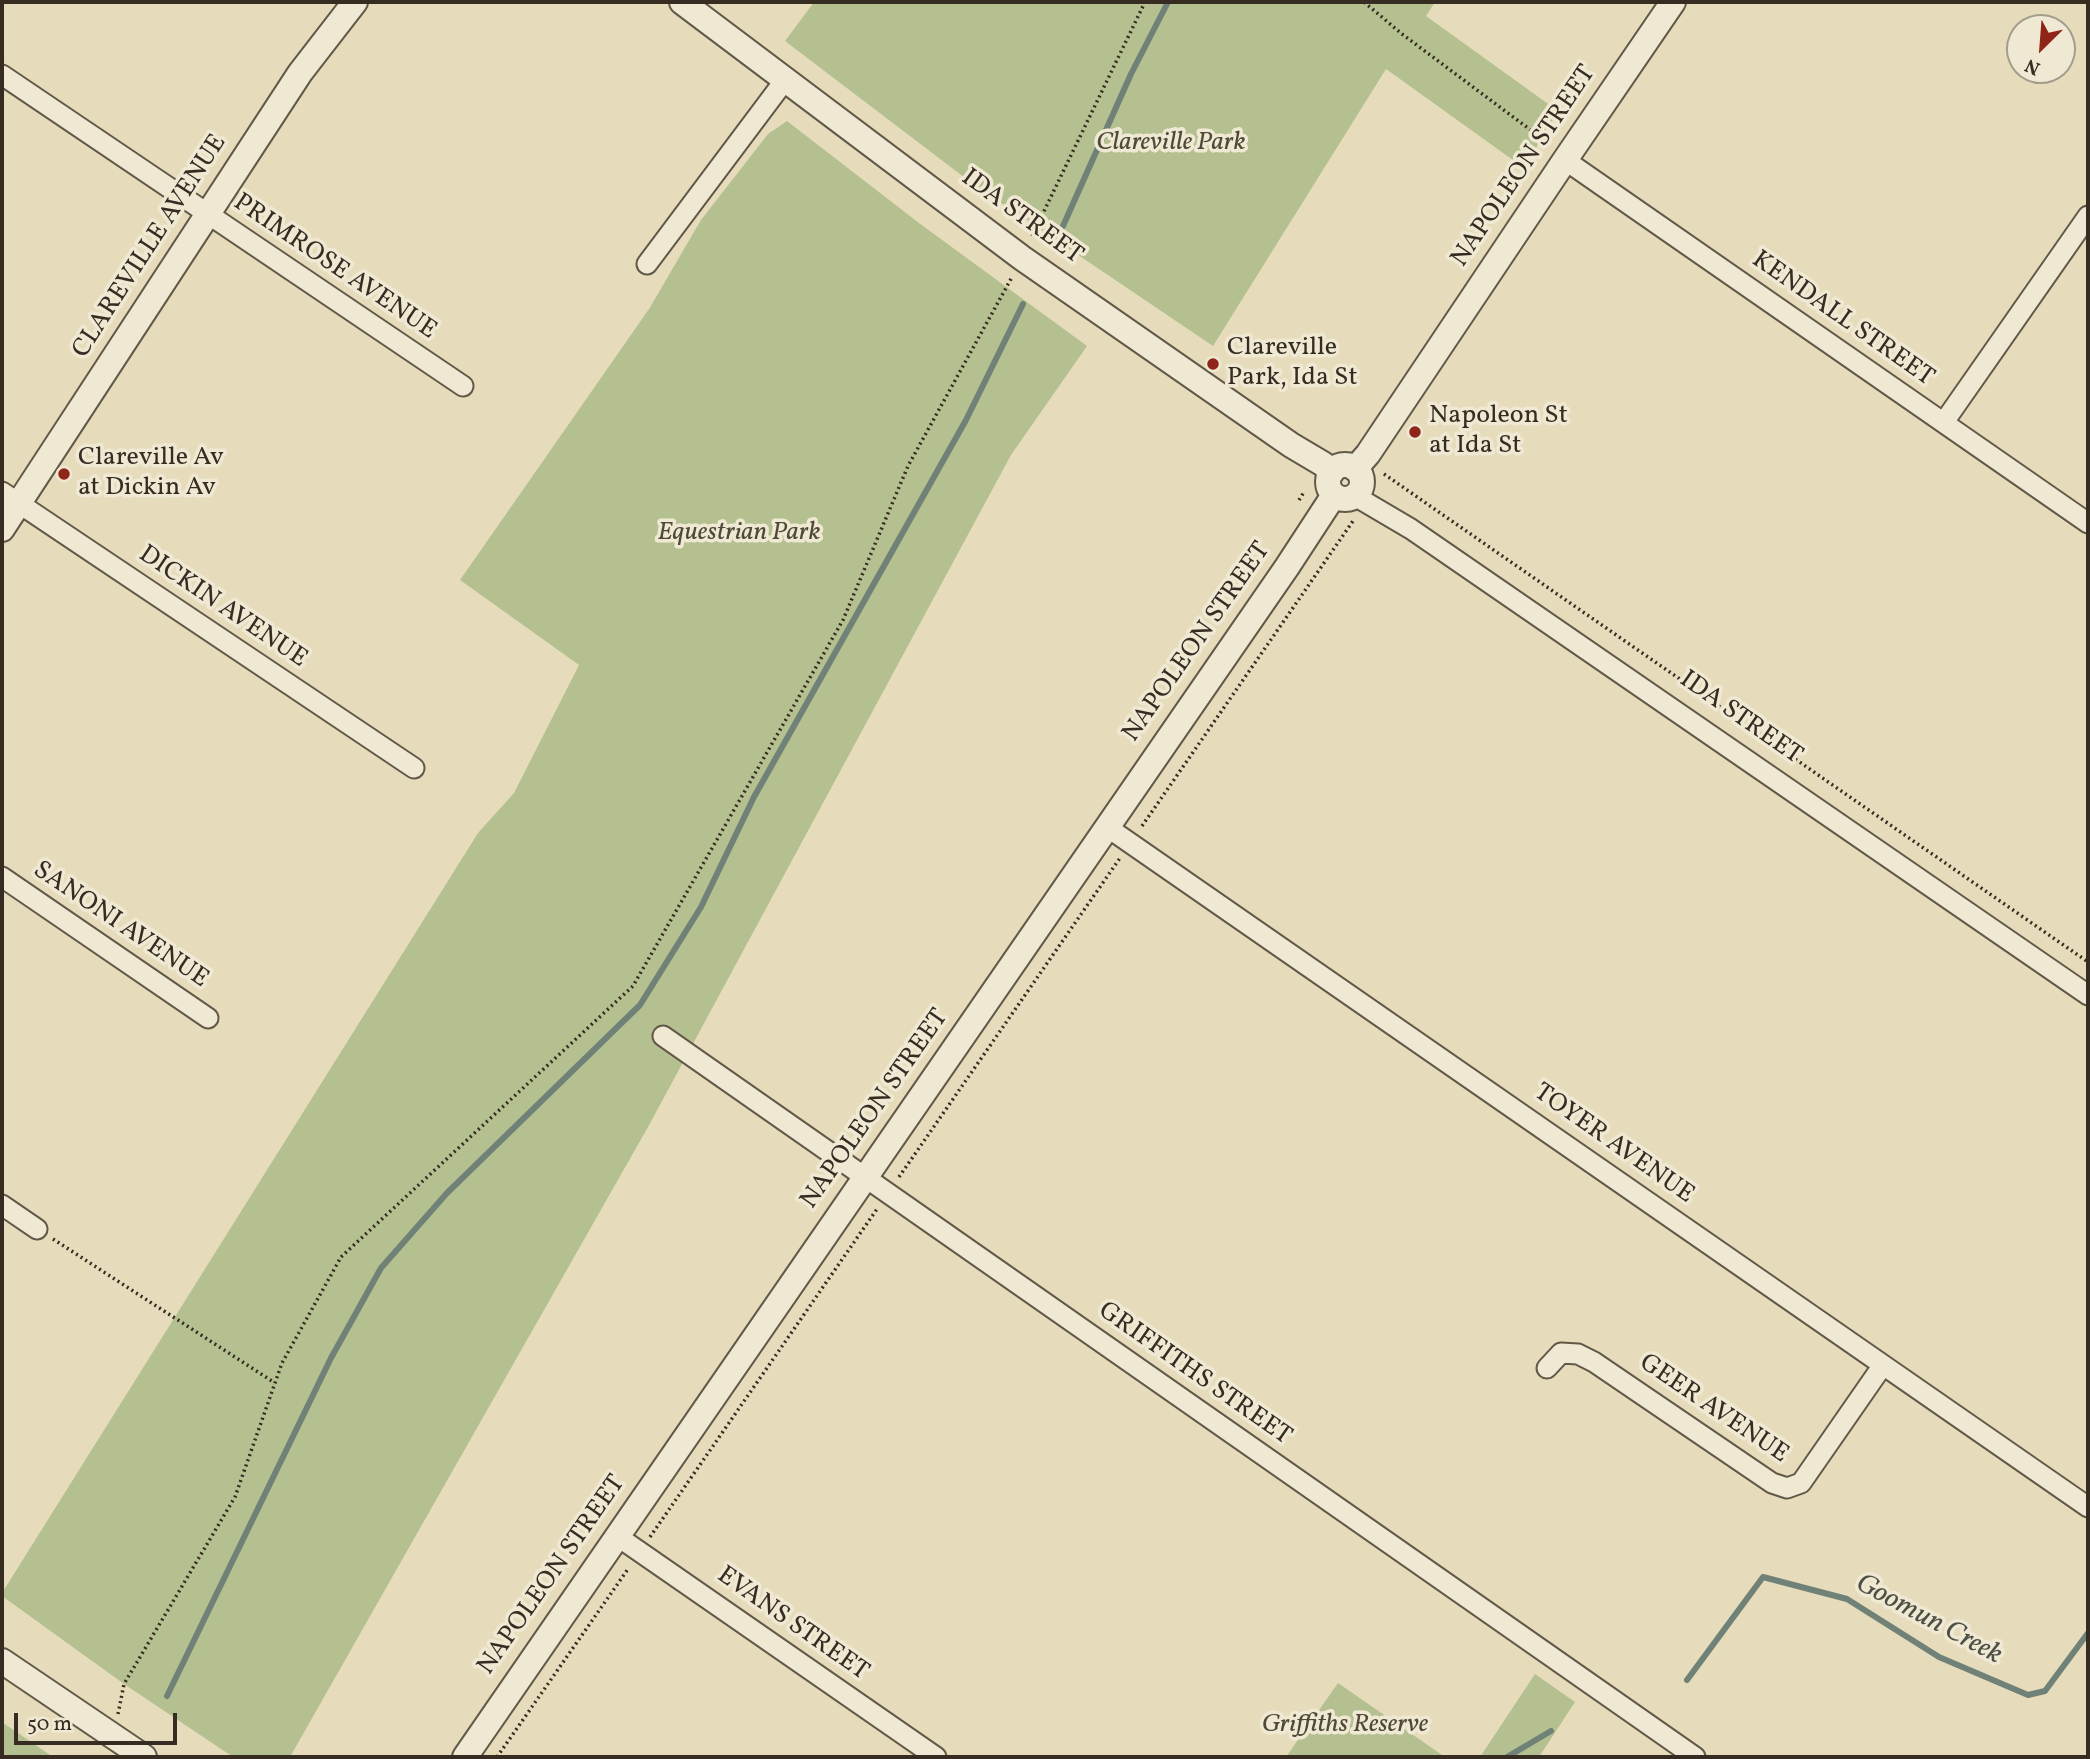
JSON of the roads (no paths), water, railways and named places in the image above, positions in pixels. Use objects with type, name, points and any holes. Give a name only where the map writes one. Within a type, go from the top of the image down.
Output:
[{"type":"street","name":"CLAREVILLE AVENUE","points":[[2,529],[10,498],[208,214],[300,73],[355,2]]},
{"type":"street","name":"IDA STREET","points":[[682,2],[1022,258],[2088,995]]},
{"type":"street","name":"NAPOLEON STREET","points":[[465,1757],[1344,483],[1368,454],[1673,2]]},
{"type":"street","name":"PRIMROSE AVENUE","points":[[2,75],[463,386]]},
{"type":"street","points":[[647,264],[785,80]]},
{"type":"street","name":"KENDALL STREET","points":[[1564,160],[2088,523]]},
{"type":"street","points":[[1944,422],[2088,216]]},
{"type":"street","name":"DICKIN AVENUE","points":[[10,498],[414,768]]},
{"type":"street","name":"TOYER AVENUE","points":[[1107,827],[2088,1507]]},
{"type":"street","name":"SANONI AVENUE","points":[[2,877],[208,1018]]},
{"type":"street","name":"GRIFFITHS STREET","points":[[663,1036],[1695,1757]]},
{"type":"street","points":[[2,1205],[37,1228]]},
{"type":"street","name":"GEER AVENUE","points":[[1547,1368],[1561,1353],[1578,1354],[1594,1362],[1772,1483],[1787,1488],[1801,1483],[1883,1365]]},
{"type":"street","name":"EVANS STREET","points":[[617,1536],[936,1757]]},
{"type":"street","points":[[2,1661],[144,1757]]},
{"type":"waterway","points":[[1063,226],[1131,74],[1168,2]]},
{"type":"waterway","points":[[167,1696],[331,1358],[381,1268],[447,1193],[640,1005],[701,907],[754,797],[966,420],[1023,304]]},
{"type":"waterway","name":"Goomun Creek","points":[[1687,1680],[1763,1577],[1847,1599],[1939,1657],[2028,1695],[2045,1691],[2088,1633]]},
{"type":"waterway","name":"Goomun Creek","points":[[1507,1757],[1551,1731]]},
{"type":"place","name":"Clareville Park, Ida St","points":[[1213,364]]},
{"type":"place","name":"Napoleon St at Ida St","points":[[1415,432]]},
{"type":"place","name":"Clareville Av at Dickin Av","points":[[64,474]]},
{"type":"park label","name":"Clareville Park","points":[[1171,144]]},
{"type":"park label","name":"Equestrian Park","points":[[739,534]]},
{"type":"park label","name":"Griffiths Reserve","points":[[1345,1726]]}]
